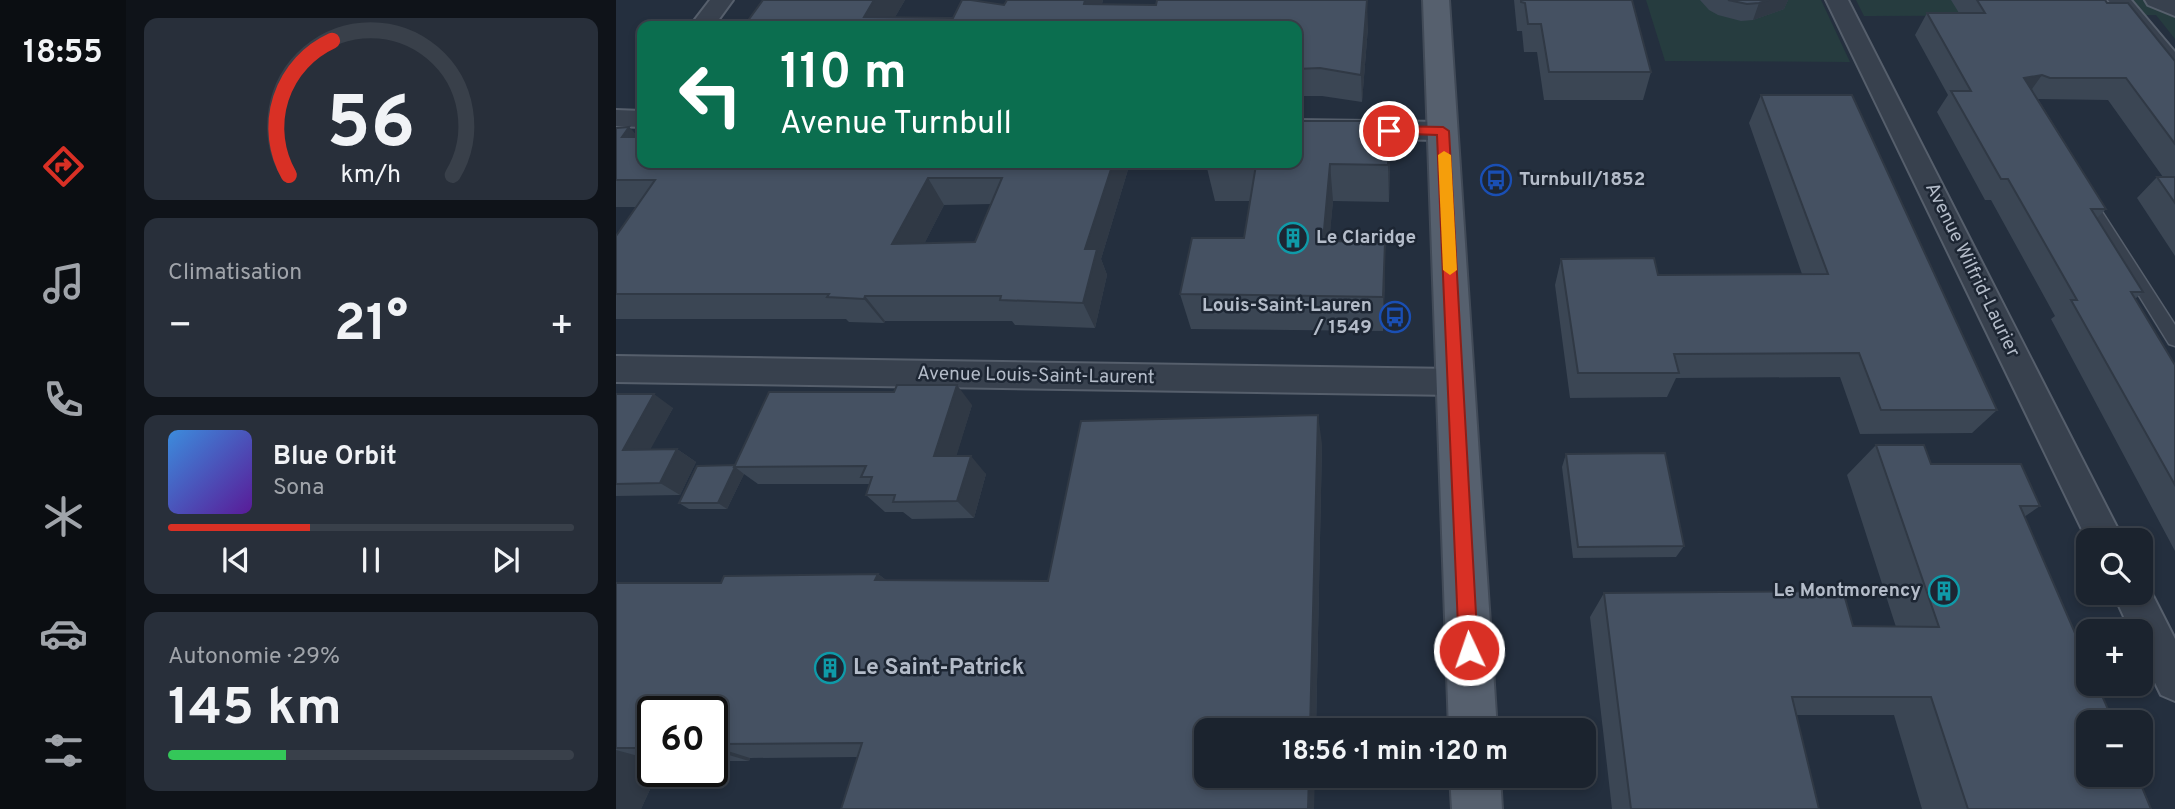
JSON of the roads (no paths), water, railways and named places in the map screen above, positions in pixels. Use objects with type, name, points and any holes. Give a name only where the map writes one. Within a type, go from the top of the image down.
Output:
[{"type":"main road","points":[[1436,0],[1472,718]]},
{"type":"main road","points":[[1476,788],[1477,809]]},
{"type":"street","points":[[706,21],[722,0]]},
{"type":"street","name":"Avenue Wilfrid-Laurier","points":[[1838,0],[2100,528]]},
{"type":"street","points":[[2119,0],[2175,68]]},
{"type":"street","points":[[2156,0],[2175,9]]},
{"type":"street","points":[[1302,130],[1443,131]]},
{"type":"street","name":"Avenue Louis-Saint-Laurent","points":[[616,369],[1455,382]]},
{"type":"street","points":[[2138,605],[2175,681]]},
{"type":"lane","points":[[2078,186],[2175,339]]},
{"type":"place","name":"Turnbull/1852","points":[[1496,180]]},
{"type":"place","name":"Le Claridge","points":[[1293,238]]},
{"type":"place","name":"Louis-Saint-Lauren / 1549","points":[[1395,317]]},
{"type":"place","name":"Le Montmorency","points":[[1944,591]]},
{"type":"place","name":"Le Saint-Patrick","points":[[830,668]]}]
